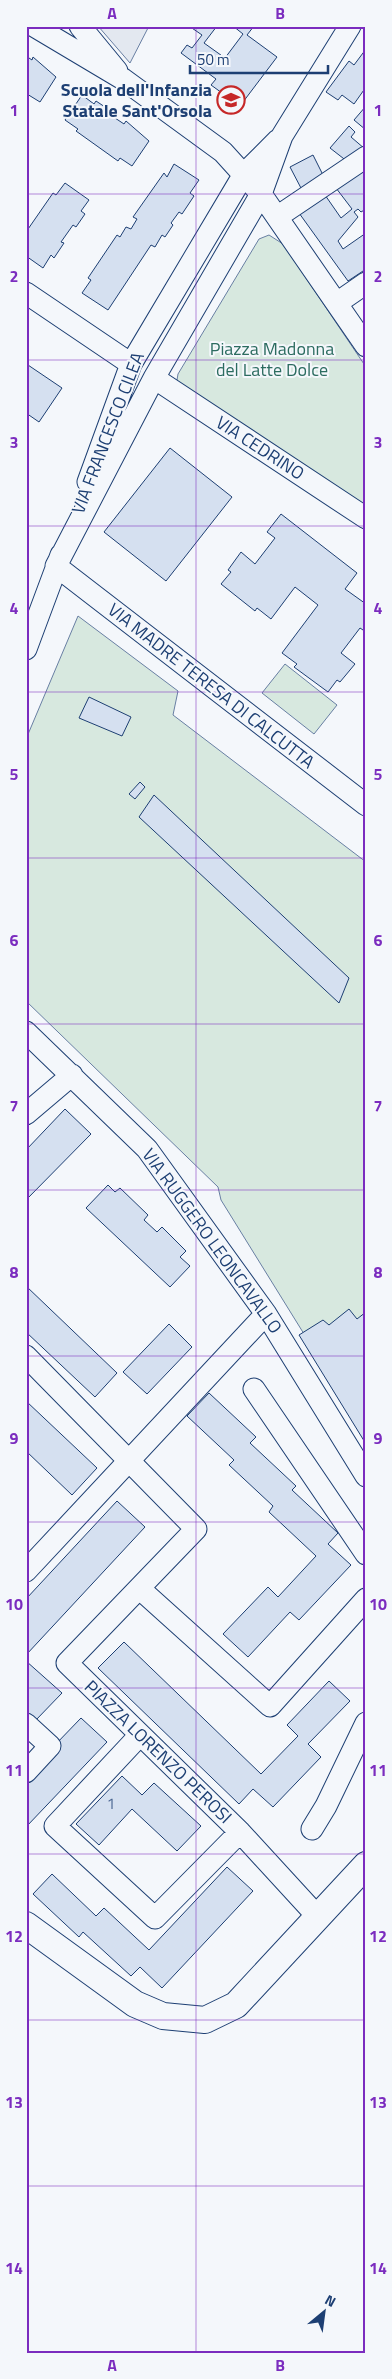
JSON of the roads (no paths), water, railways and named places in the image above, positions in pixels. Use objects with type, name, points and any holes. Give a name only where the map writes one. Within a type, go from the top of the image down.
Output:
[{"type":"main road","points":[[26,1925],[135,2004],[163,2016],[205,2020],[236,2005],[366,1865]]},
{"type":"street","points":[[34,26],[91,52],[123,79],[223,152],[262,194],[366,346]]},
{"type":"street","points":[[80,26],[91,52]]},
{"type":"street","points":[[282,136],[350,26]]},
{"type":"street","points":[[362,26],[366,29]]},
{"type":"street","name":"VIA FRANCESCO CILEA","points":[[26,649],[131,364],[244,174],[282,136]]},
{"type":"street","name":"VIA FRANCESCO CILEA","points":[[56,566],[154,378],[262,194],[282,136]]},
{"type":"street","points":[[278,218],[366,157]]},
{"type":"street","points":[[336,303],[366,283]]},
{"type":"street","points":[[26,293],[131,364]]},
{"type":"street","name":"VIA CEDRINO","points":[[154,378],[366,518]]},
{"type":"street","name":"VIA MADRE TERESA DI CALCUTTA","points":[[56,566],[366,805]]},
{"type":"street","name":"VIA RUGGERO LEONCAVALLO","points":[[26,1032],[147,1149],[266,1314],[366,1476]]},
{"type":"street","points":[[26,1114],[72,1075]]},
{"type":"street","points":[[28,1566],[130,1462],[266,1314]]},
{"type":"street","points":[[26,1356],[130,1462]]},
{"type":"street","points":[[254,1389],[366,1554]]},
{"type":"street","name":"PIAZZA LORENZO PEROSI","points":[[130,1462],[196,1529],[67,1664],[240,1832],[318,1917]]},
{"type":"street","points":[[140,1588],[270,1706],[366,1599]]},
{"type":"street","points":[[312,1829],[326,1806],[366,1723]]},
{"type":"street","points":[[26,1724],[50,1746],[26,1772]]},
{"type":"street","points":[[140,1735],[54,1826],[155,1918],[240,1832]]},
{"type":"place","name":"Scuola dell'Infanzia Statale Sant'Orsola","points":[[231,100]]},
{"type":"park label","name":"Piazza Madonna del Latte Dolce","points":[[272,359]]}]
